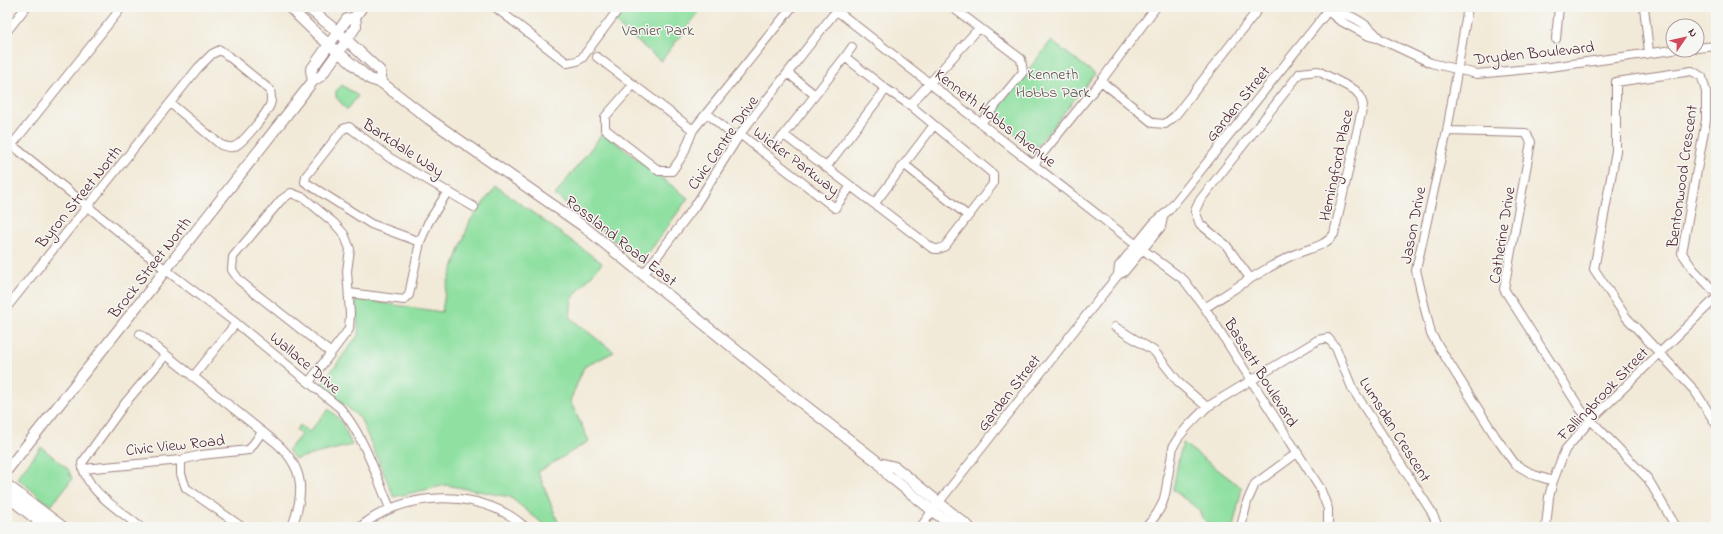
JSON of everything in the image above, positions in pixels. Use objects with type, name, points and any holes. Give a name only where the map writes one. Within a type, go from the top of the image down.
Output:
[{"type":"main road","name":"Rossland Road East","points":[[289,7],[370,79],[382,83],[429,119],[583,226],[783,388],[879,463],[888,475],[935,507],[969,527]]},
{"type":"main road","points":[[308,7],[338,32],[380,71],[382,83]]},
{"type":"main road","name":"Brock Street North","points":[[7,470],[166,270],[313,81],[321,76],[356,26],[355,18],[362,7]]},
{"type":"main road","name":"Brock Street North","points":[[313,81],[312,70],[329,44],[347,19],[355,18]]},
{"type":"main road","points":[[7,485],[63,527]]},
{"type":"main road","points":[[7,496],[46,527]]},
{"type":"main road","name":"Rossland Road East","points":[[935,507],[953,527]]},
{"type":"street","points":[[7,31],[26,7]]},
{"type":"street","points":[[9,146],[122,7]]},
{"type":"street","points":[[495,7],[567,63],[577,62],[582,58],[620,9],[608,7]]},
{"type":"street","points":[[632,86],[605,117],[605,129],[659,171],[672,171],[683,155],[693,130],[792,7]]},
{"type":"street","points":[[952,7],[1021,59],[1023,72],[981,123]]},
{"type":"street","points":[[1034,164],[1101,81],[1156,7]]},
{"type":"street","points":[[1101,81],[1153,123],[1165,124],[1179,110],[1260,7]]},
{"type":"street","name":"Jason Drive","points":[[1468,7],[1447,131],[1416,270],[1431,334],[1495,436],[1515,464],[1534,475],[1552,480]]},
{"type":"street","points":[[1556,39],[1559,7]]},
{"type":"street","points":[[1644,7],[1649,52]]},
{"type":"street","name":"Civic Centre Drive","points":[[643,275],[695,206],[739,137],[789,74],[836,8]]},
{"type":"street","name":"Kenneth Hobbs Avenue","points":[[836,8],[930,84],[1140,247]]},
{"type":"street","name":"Dryden Boulevard","points":[[1327,8],[1339,20],[1369,36],[1380,39],[1431,63],[1476,74],[1550,67],[1665,51]]},
{"type":"street","name":"Garden Street","points":[[921,527],[935,507],[1118,275],[1119,266],[1140,247],[1154,223],[1163,217],[1327,8]]},
{"type":"street","points":[[910,105],[979,28]]},
{"type":"street","points":[[1705,47],[1716,46]]},
{"type":"street","name":"Wicker Parkway","points":[[775,144],[784,135],[852,47]]},
{"type":"street","name":"Byron Street North","points":[[7,307],[170,103],[212,54],[220,50],[270,90],[271,98],[270,105],[248,134],[238,145],[232,148],[221,145],[170,103]]},
{"type":"street","points":[[597,57],[632,86],[693,130]]},
{"type":"street","name":"Wicker Parkway","points":[[784,135],[827,166],[925,243],[937,250],[945,246],[993,184],[993,174],[910,105],[886,89],[845,57]]},
{"type":"street","name":"Hemingford Place","points":[[1205,308],[1250,278],[1292,255],[1320,246],[1330,241],[1334,234],[1363,105],[1360,96],[1355,90],[1318,71],[1311,70],[1300,73],[1200,200],[1195,211],[1200,224],[1235,255],[1250,278]]},
{"type":"street","name":"Bentonwood Crescent","points":[[1660,354],[1626,317],[1594,269],[1616,151],[1616,82],[1692,70],[1702,77],[1706,92],[1706,120],[1682,253],[1693,269],[1716,293]]},
{"type":"street","points":[[789,74],[815,95]]},
{"type":"street","points":[[827,166],[886,89]]},
{"type":"street","points":[[707,114],[739,137]]},
{"type":"street","points":[[875,203],[934,125]]},
{"type":"street","name":"Barkdale Way","points":[[420,242],[371,224],[305,182],[306,176],[343,129],[349,128],[390,158],[474,207]]},
{"type":"street","name":"Catherine Drive","points":[[1447,131],[1526,133],[1531,142],[1504,289],[1581,410],[1590,421]]},
{"type":"street","name":"Wicker Parkway","points":[[739,137],[835,208],[851,186]]},
{"type":"street","name":"Wallace Drive","points":[[9,146],[88,206],[166,270],[236,323],[340,408],[351,422],[390,508]]},
{"type":"street","points":[[905,165],[968,216]]},
{"type":"street","points":[[349,293],[404,300],[409,295],[420,242],[428,223],[448,191]]},
{"type":"street","points":[[309,382],[331,353],[349,329],[350,314],[347,271],[350,249],[344,234],[334,223],[304,198],[292,193],[281,200],[233,257],[232,270],[239,280],[331,353]]},
{"type":"street","name":"Bassett Boulevard","points":[[1140,247],[1184,280],[1205,308],[1320,488],[1328,510],[1328,527]]},
{"type":"street","name":"Fallingbrook Street","points":[[1546,527],[1552,480],[1565,450],[1590,421],[1716,298]]},
{"type":"street","points":[[193,377],[236,323]]},
{"type":"street","points":[[1115,327],[1154,351],[1180,384],[1207,407]]},
{"type":"street","points":[[140,334],[165,356],[283,450],[299,476],[301,493],[299,507],[292,527]]},
{"type":"street","name":"Lumsden Crescent","points":[[1250,380],[1318,340],[1328,338],[1336,348],[1352,388],[1431,511],[1436,522],[1433,527]]},
{"type":"street","points":[[1660,354],[1695,391],[1716,424]]},
{"type":"street","points":[[140,527],[95,490],[83,469],[82,463],[126,402],[165,356]]},
{"type":"street","points":[[1146,527],[1156,516],[1166,496],[1168,469],[1174,445],[1207,407],[1250,380]]},
{"type":"street","points":[[1590,421],[1648,479],[1676,527]]},
{"type":"street","name":"Civic View Road","points":[[83,469],[181,460],[201,455],[249,450],[262,432]]},
{"type":"street","points":[[1241,527],[1247,502],[1255,484],[1297,453]]},
{"type":"street","points":[[181,460],[182,481],[186,488],[242,527]]},
{"type":"street","points":[[360,527],[390,508],[419,500],[454,498],[488,506],[506,513],[525,527]]},
{"type":"green space","name":"Vanier Park","points":[[628,7],[703,7],[661,61],[614,22]]},
{"type":"green space","name":"Kenneth Hobbs Park","points":[[1051,41],[1095,74],[1034,150],[992,116]]},
{"type":"green space","points":[[342,85],[358,96],[347,110],[336,97],[336,91]]},
{"type":"green space","points":[[603,133],[688,198],[642,262],[555,195]]},
{"type":"green space","points":[[496,186],[602,263],[572,298],[570,318],[614,352],[584,367],[570,401],[589,441],[538,472],[560,527],[547,527],[510,497],[446,485],[394,497],[360,418],[321,385],[359,334],[355,299],[442,312],[446,287],[470,221]]},
{"type":"green space","points":[[329,409],[341,421],[352,445],[295,459],[288,450],[301,435],[296,430],[300,425],[309,432]]},
{"type":"green space","points":[[1183,443],[1242,488],[1233,527],[1213,527],[1203,519],[1198,509],[1173,490]]},
{"type":"green space","points":[[41,447],[68,469],[72,479],[51,506],[17,478]]}]
